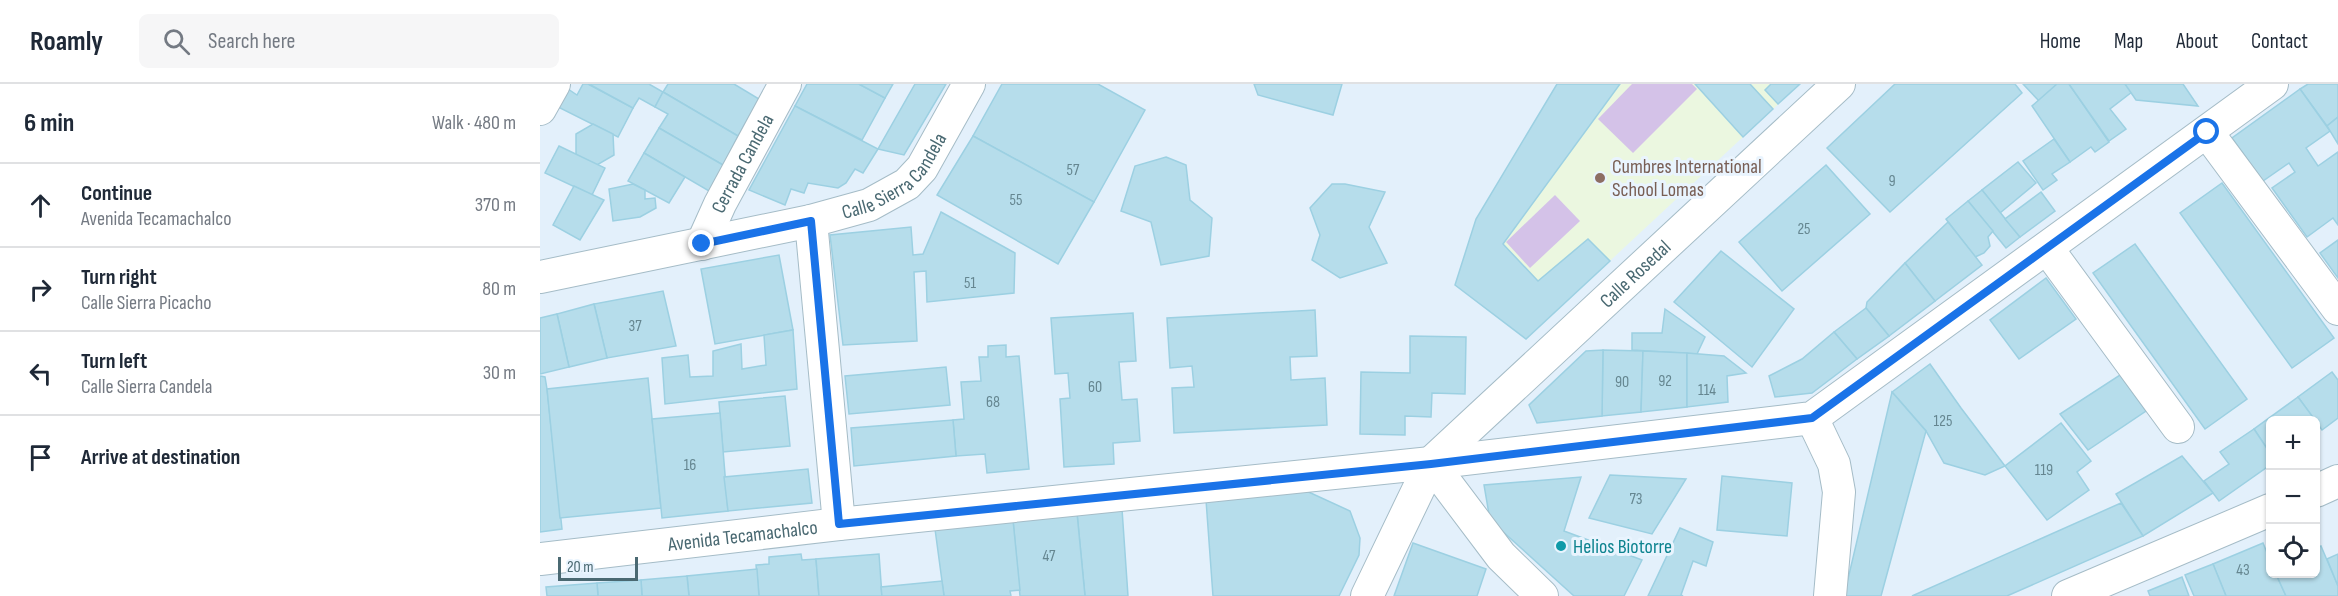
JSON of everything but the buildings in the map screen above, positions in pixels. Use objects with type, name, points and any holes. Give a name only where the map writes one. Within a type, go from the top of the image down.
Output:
[{"type":"street","points":[[540,109],[554,84]]},
{"type":"street","name":"Cerrada Candela","points":[[702,244],[720,204],[785,84]]},
{"type":"street","name":"Calle Sierra Candela","points":[[540,277],[811,221],[869,205],[907,184],[922,168],[969,84]]},
{"type":"street","name":"Calle Rosedal","points":[[1431,464],[1839,84]]},
{"type":"street","name":"Avenida Tecamachalco","points":[[540,559],[839,524],[1431,464],[1812,418],[2271,84]]},
{"type":"street","points":[[2207,132],[2338,309]]},
{"type":"street","points":[[811,221],[839,524]]},
{"type":"street","points":[[2047,248],[2178,426]]},
{"type":"street","points":[[1812,418],[1834,464],[1839,492],[1830,596]]},
{"type":"street","points":[[1367,596],[1431,464],[1501,555],[1542,596]]},
{"type":"street","points":[[2320,489],[2338,481]]},
{"type":"street","points":[[2068,596],[2266,512]]},
{"type":"shaded area","name":"Cumbres International School Lomas","points":[[1557,84],[1800,84],[1526,339],[1455,285],[1476,219]]},
{"type":"shaded area","points":[[1632,84],[1692,84],[1697,89],[1633,153],[1598,119]]},
{"type":"shaded area","points":[[1555,195],[1580,221],[1530,268],[1506,242]]},
{"type":"place","name":"Cumbres International School Lomas","points":[[1600,178]]},
{"type":"place","name":"Helios Biotorre","points":[[1561,546]]},
{"type":"route","points":[[702,244],[811,221],[839,524],[1431,464],[1812,418],[2207,132]]}]
